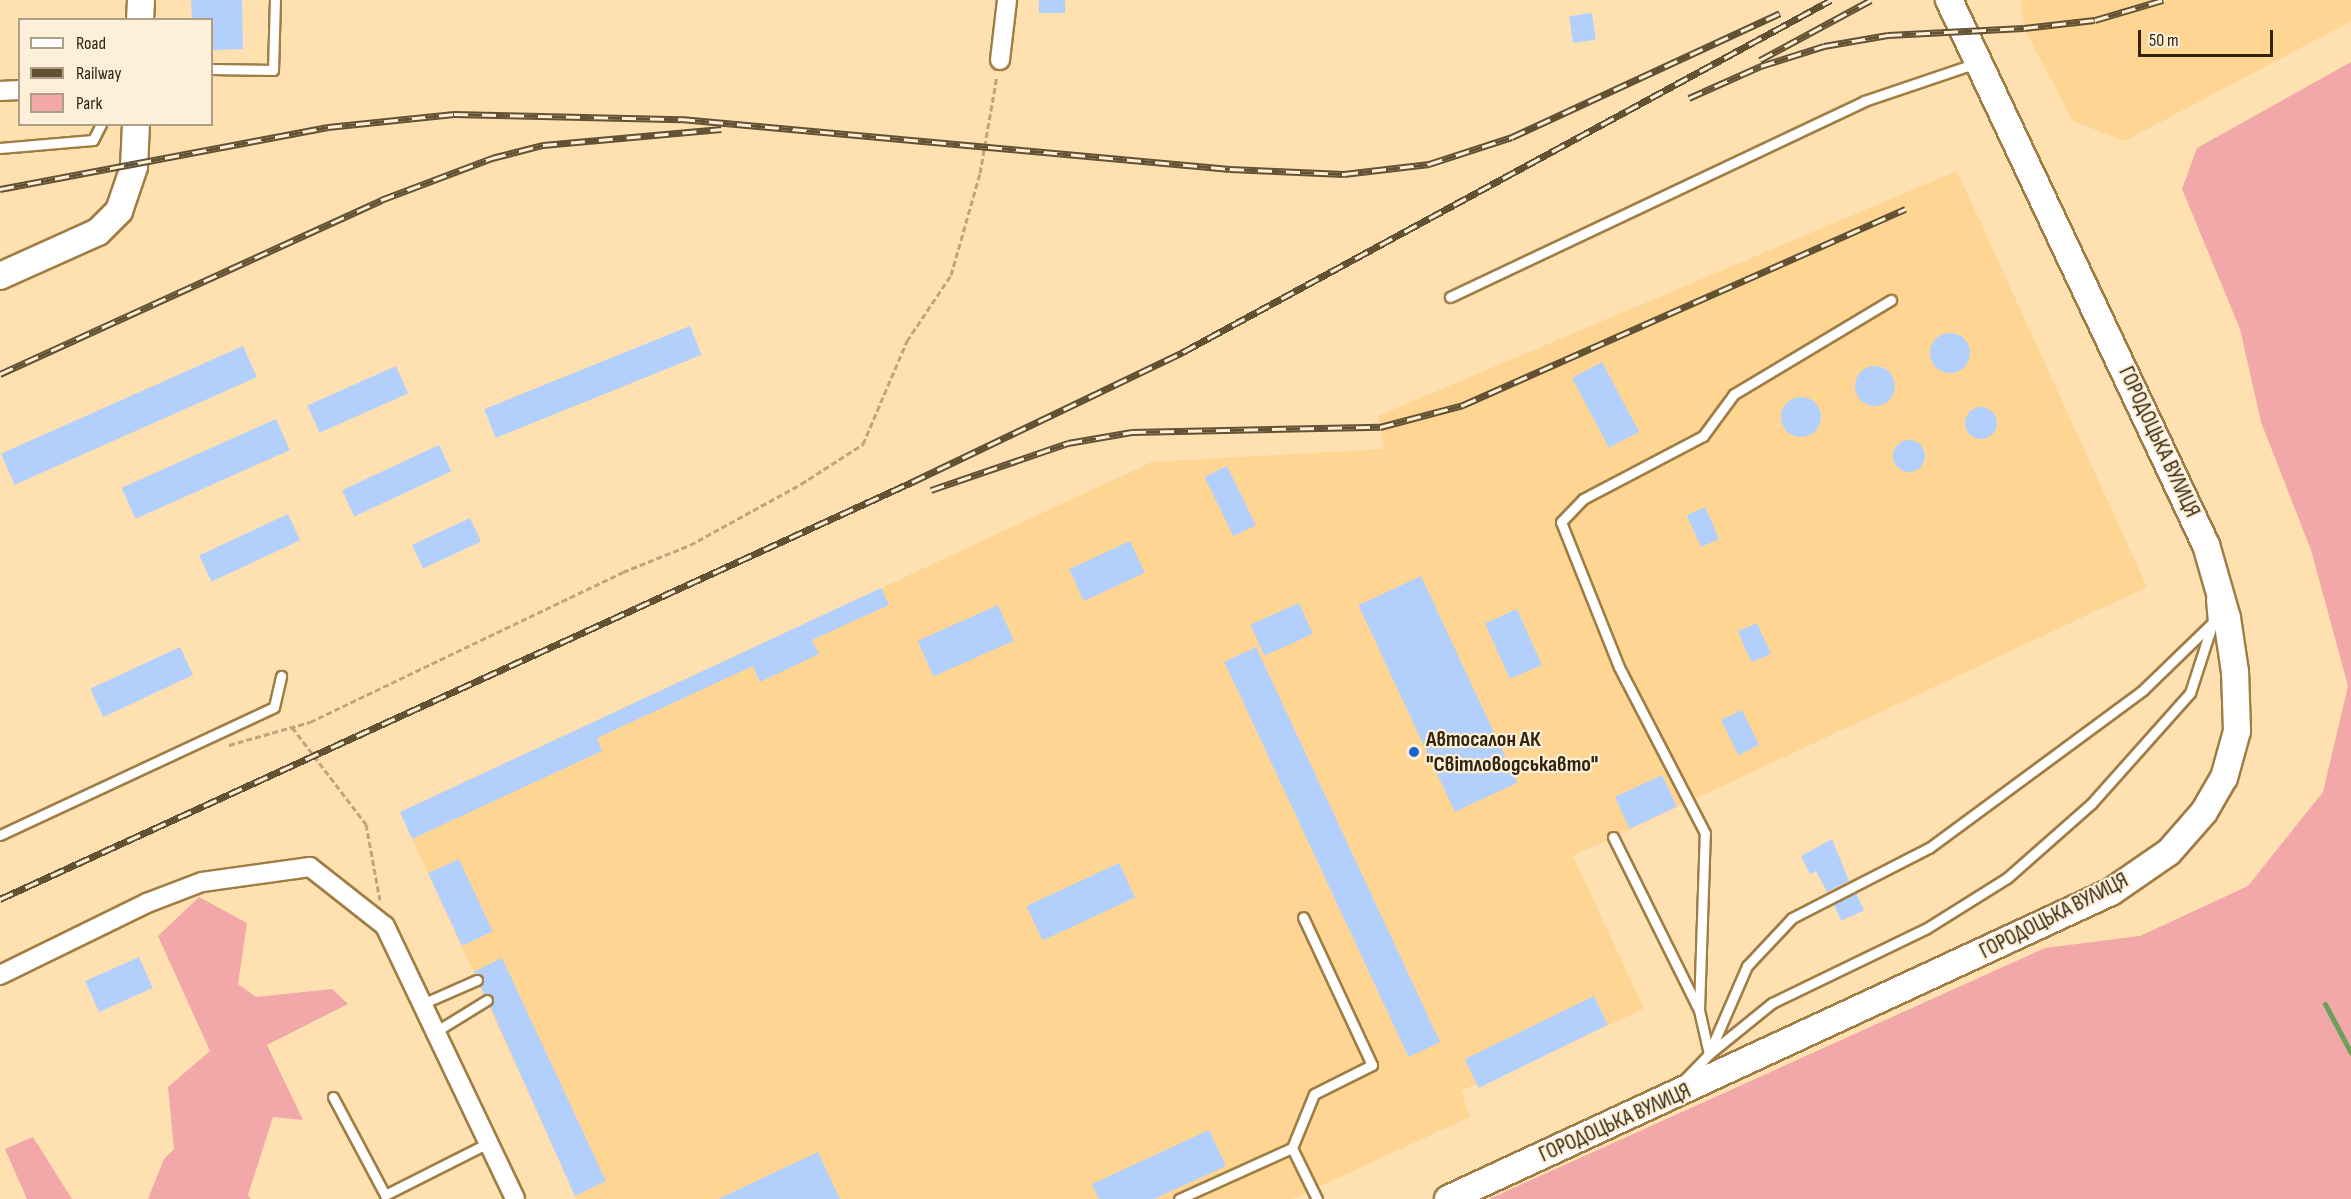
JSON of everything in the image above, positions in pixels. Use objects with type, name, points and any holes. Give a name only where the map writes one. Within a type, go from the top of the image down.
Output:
[{"type":"main road","points":[[140,18],[141,0]]},
{"type":"main road","name":"ГОРОДОЦЬКА ВУЛИЦЯ","points":[[1448,1199],[2045,925],[2111,892],[2169,852],[2204,812],[2224,778],[2237,731],[2227,618],[2206,545],[1979,62],[1956,3]]},
{"type":"main road","points":[[0,276],[98,232],[119,211],[134,167],[131,126]]},
{"type":"street","points":[[1000,60],[1007,0]]},
{"type":"street","points":[[0,91],[18,90]]},
{"type":"street","points":[[0,975],[147,903],[201,882],[310,867],[385,926],[515,1199]]},
{"type":"lane","points":[[213,69],[273,70],[275,0]]},
{"type":"lane","points":[[1450,297],[1864,101],[1979,62]]},
{"type":"lane","points":[[0,148],[93,140],[100,126]]},
{"type":"lane","points":[[1699,1010],[1705,833],[1619,667],[1561,522],[1583,499],[1703,436],[1734,394],[1891,300]]},
{"type":"lane","points":[[1667,1100],[1709,1054],[1772,1003],[1927,928],[2007,878],[2091,804],[2190,693],[2212,622],[2206,545]]},
{"type":"lane","points":[[1709,1054],[1747,966],[1792,918],[1929,848],[2143,690],[2212,622]]},
{"type":"lane","points":[[0,835],[274,707],[281,675]]},
{"type":"lane","points":[[1613,837],[1699,1010],[1709,1054]]},
{"type":"lane","points":[[1179,1199],[1293,1148],[1314,1094],[1372,1065],[1303,917]]},
{"type":"lane","points":[[422,1004],[477,980]]},
{"type":"lane","points":[[435,1032],[487,1000]]},
{"type":"lane","points":[[333,1097],[386,1197],[488,1143]]},
{"type":"lane","points":[[1293,1148],[1317,1199]]},
{"type":"path","points":[[223,746],[310,722],[623,572],[690,545],[801,484],[863,444],[907,341],[951,275],[980,173],[1000,60]]},
{"type":"path","points":[[292,727],[366,824],[385,926]]},
{"type":"shaded area","points":[[2021,0],[2351,0],[2351,21],[2125,141],[2073,121],[2024,28]]},
{"type":"shaded area","points":[[1957,171],[2147,587],[1573,856],[1644,1009],[1461,1091],[1470,1117],[1292,1199],[577,1199],[400,812],[1152,462],[1384,449],[1378,416]]},
{"type":"green space","points":[[2351,62],[2351,1199],[1489,1199],[2045,948],[2140,936],[2248,886],[2323,792],[2348,686],[2311,550],[2261,422],[2240,329],[2182,189],[2197,148]]},
{"type":"green space","points":[[199,897],[247,923],[238,984],[256,997],[332,989],[348,1004],[267,1045],[303,1120],[273,1117],[248,1195],[251,1199],[148,1199],[164,1159],[174,1149],[168,1087],[210,1051],[158,936]]},
{"type":"green space","points":[[33,1137],[72,1199],[27,1199],[5,1149]]},
{"type":"building","points":[[191,0],[242,0],[243,49],[213,50],[213,18],[192,18]]},
{"type":"building","points":[[1039,0],[1065,0],[1065,13],[1039,13]]},
{"type":"building","points":[[1592,13],[1596,40],[1573,43],[1569,16]]},
{"type":"building","points":[[690,326],[702,355],[496,438],[484,409]]},
{"type":"building","points":[[1950,333],[1964,339],[1970,353],[1964,367],[1950,373],[1936,367],[1930,353],[1936,339]]},
{"type":"building","points":[[243,346],[257,377],[15,485],[1,454]]},
{"type":"building","points":[[1602,362],[1639,432],[1609,448],[1572,378]]},
{"type":"building","points":[[396,366],[408,393],[320,433],[307,405]]},
{"type":"building","points":[[1875,366],[1889,372],[1895,386],[1889,400],[1875,406],[1861,400],[1855,386],[1861,372]]},
{"type":"building","points":[[1801,397],[1815,403],[1821,417],[1815,431],[1801,437],[1787,431],[1781,417],[1787,403]]},
{"type":"building","points":[[1981,407],[1992,412],[1997,423],[1992,434],[1981,439],[1970,434],[1965,423],[1970,412]]},
{"type":"building","points":[[276,419],[290,450],[135,519],[122,488]]},
{"type":"building","points":[[1909,440],[1920,445],[1925,456],[1920,467],[1909,472],[1898,467],[1893,456],[1898,445]]},
{"type":"building","points":[[439,445],[451,471],[354,517],[342,490]]},
{"type":"building","points":[[1227,466],[1256,525],[1233,536],[1205,477]]},
{"type":"building","points":[[1705,507],[1719,539],[1701,547],[1687,515]]},
{"type":"building","points":[[288,514],[300,540],[211,582],[199,555]]},
{"type":"building","points":[[470,518],[481,542],[423,569],[412,545]]},
{"type":"building","points":[[1130,541],[1145,573],[1084,601],[1069,569]]},
{"type":"building","points":[[1421,576],[1517,783],[1455,812],[1358,605]]},
{"type":"building","points":[[881,588],[889,605],[812,640],[819,654],[760,682],[753,666],[597,738],[602,751],[412,839],[400,812]]},
{"type":"building","points":[[1299,603],[1313,634],[1264,656],[1251,625]]},
{"type":"building","points":[[998,605],[1014,641],[933,676],[918,641]]},
{"type":"building","points":[[1517,609],[1542,665],[1510,679],[1485,623]]},
{"type":"building","points":[[1757,623],[1771,654],[1752,663],[1738,632]]},
{"type":"building","points":[[180,647],[193,675],[103,717],[90,689]]},
{"type":"building","points":[[1256,647],[1440,1042],[1409,1057],[1224,662]]},
{"type":"building","points":[[1742,710],[1759,745],[1738,755],[1721,720]]},
{"type":"building","points":[[1662,775],[1677,807],[1630,829],[1615,797]]},
{"type":"building","points":[[1832,839],[1849,881],[1827,892],[1816,871],[1810,874],[1801,856]]},
{"type":"building","points":[[459,859],[493,932],[462,946],[428,873]]},
{"type":"building","points":[[1119,863],[1135,897],[1043,941],[1027,906]]},
{"type":"building","points":[[1856,893],[1864,910],[1841,921],[1833,904]]},
{"type":"building","points":[[139,957],[153,988],[99,1012],[85,981]]},
{"type":"building","points":[[502,958],[606,1181],[575,1196],[490,1006],[493,997],[484,994],[480,986],[483,977],[473,972]]},
{"type":"building","points":[[1594,996],[1608,1025],[1479,1088],[1465,1059]]},
{"type":"building","points":[[1209,1130],[1226,1166],[1154,1199],[1099,1199],[1092,1184]]},
{"type":"building","points":[[818,1152],[840,1199],[718,1199]]},
{"type":"waterway","points":[[2325,1004],[2351,1053]]},
{"type":"railway","points":[[0,899],[912,482],[1183,352],[1831,0]]},
{"type":"railway","points":[[1760,60],[1871,0]]},
{"type":"railway","points":[[1689,98],[1761,66],[1824,46],[1888,35],[2024,28],[2095,20],[2163,0]]},
{"type":"railway","points":[[0,189],[328,127],[454,114],[681,119],[1230,169],[1344,174],[1429,164],[1512,137],[1780,13]]},
{"type":"railway","points":[[0,374],[381,200],[492,158],[543,145],[721,129]]},
{"type":"railway","points":[[931,490],[1068,443],[1132,432],[1380,427],[1463,405],[1906,209]]},
{"type":"place","name":"Автосалон АК \"Світловодськавто\"","points":[[1414,752]]}]
